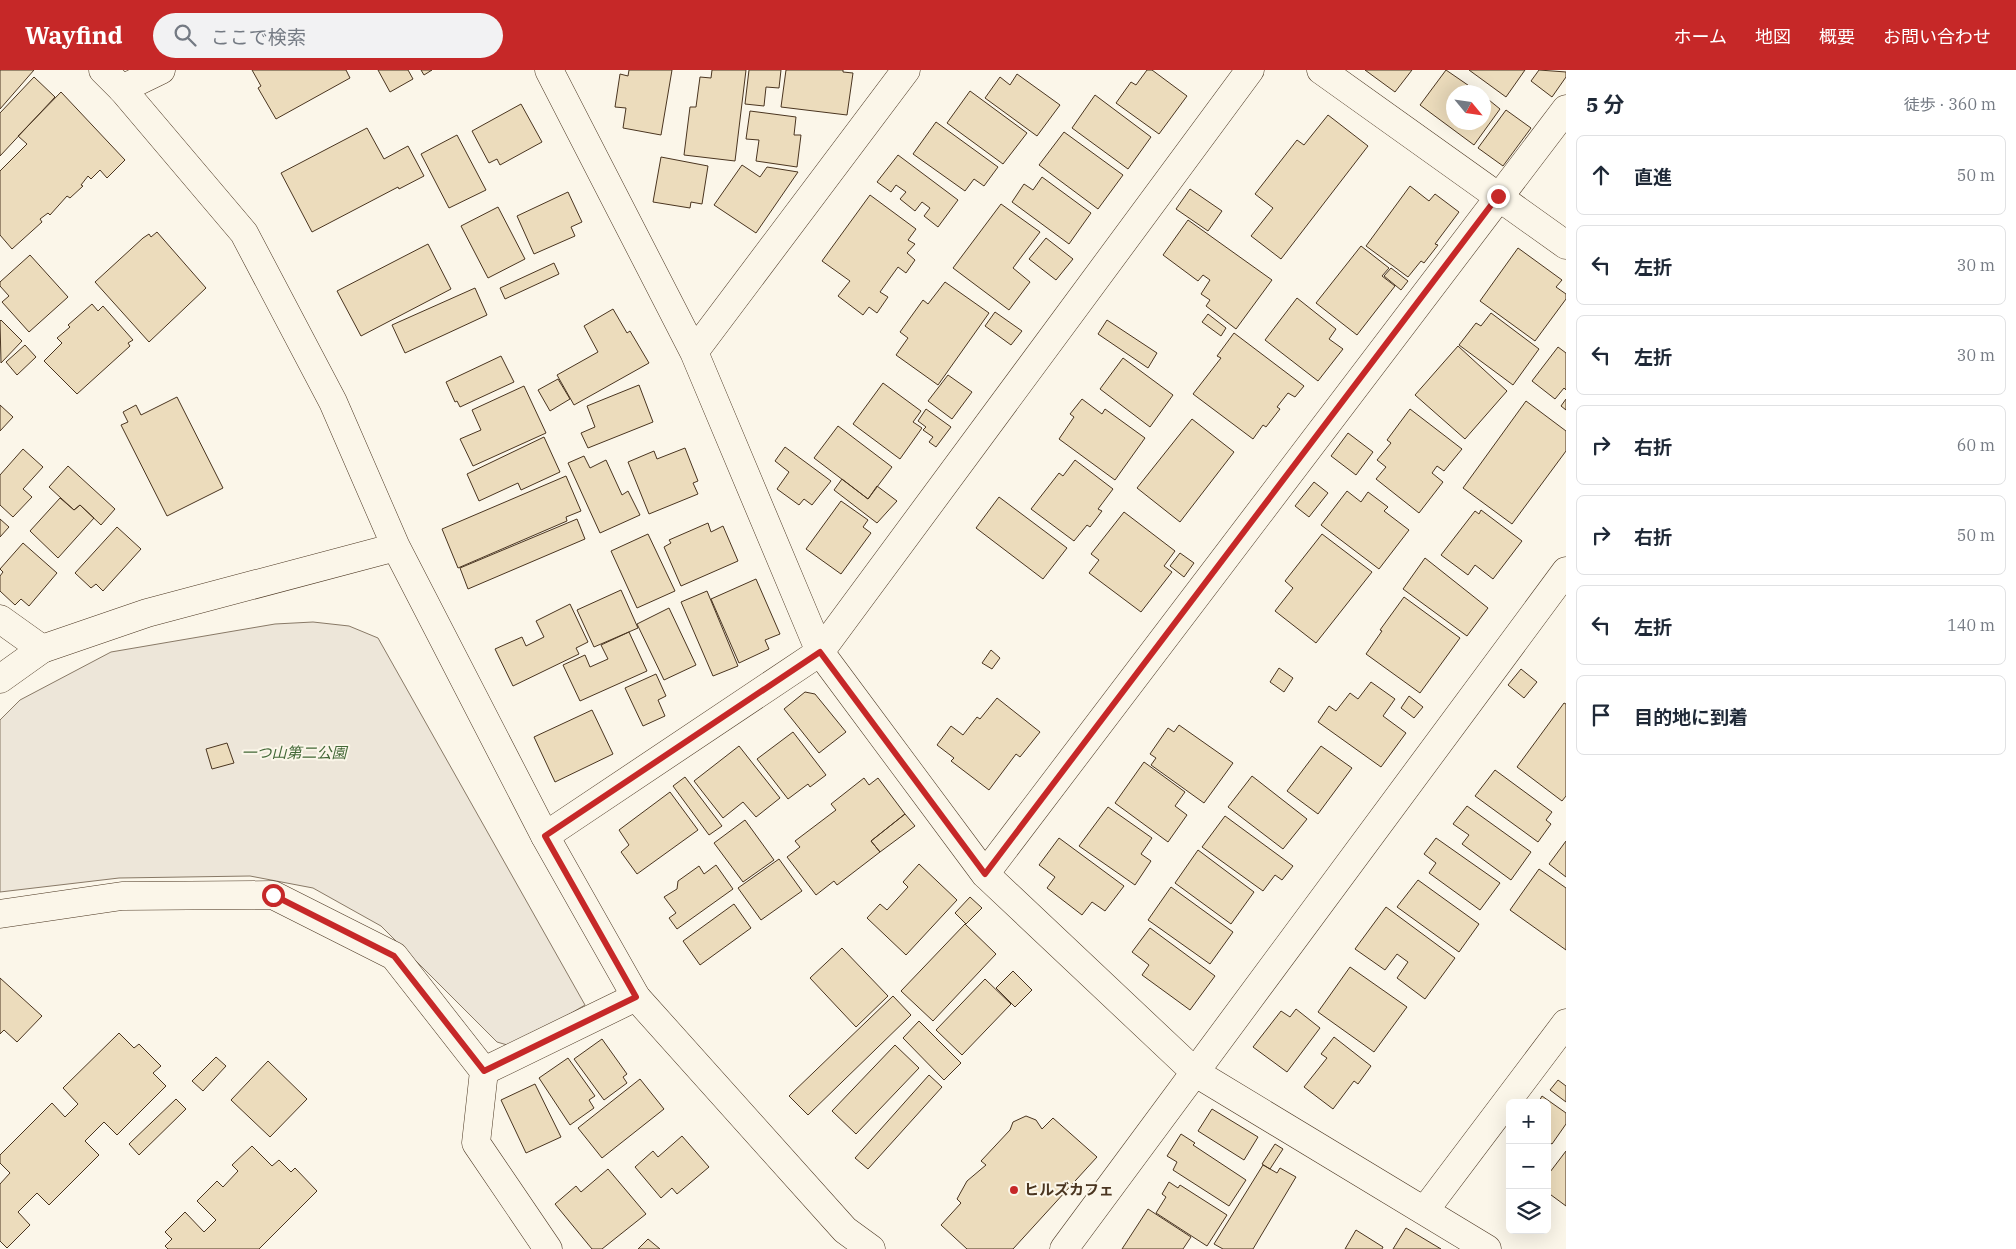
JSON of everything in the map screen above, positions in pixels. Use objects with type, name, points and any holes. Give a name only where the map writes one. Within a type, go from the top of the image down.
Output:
[{"type":"street","points":[[103,70],[122,89],[244,233],[333,402],[396,547],[545,836],[636,997],[845,1230],[871,1249]]},
{"type":"street","points":[[122,89],[161,70]]},
{"type":"street","points":[[549,70],[694,352],[820,652],[985,874],[1196,1073],[1487,1249]]},
{"type":"street","points":[[694,352],[906,70]]},
{"type":"street","points":[[545,836],[820,652],[1250,70]]},
{"type":"street","points":[[1321,70],[1566,245]]},
{"type":"street","points":[[985,874],[1498,196],[1566,109]]},
{"type":"street","points":[[0,679],[42,649],[147,613],[396,547]]},
{"type":"street","points":[[1064,1249],[1566,571]]},
{"type":"street","points":[[0,619],[42,649]]},
{"type":"street","points":[[0,914],[122,896],[273,895],[394,956],[484,1071],[476,1144],[548,1249]]},
{"type":"street","points":[[484,1071],[636,997]]},
{"type":"street","points":[[1425,1210],[1566,1023]]},
{"type":"green space","name":"一つ山第二公園","points":[[313,622],[349,626],[378,638],[585,1005],[514,1047],[497,1042],[381,926],[313,888],[250,876],[119,878],[0,892],[0,720],[20,700],[111,652],[275,624]]},
{"type":"building","points":[[0,70],[34,70],[0,109]]},
{"type":"building","points":[[252,70],[346,70],[350,78],[276,119],[258,88],[261,86]]},
{"type":"building","points":[[378,70],[408,70],[413,79],[390,92]]},
{"type":"building","points":[[421,70],[432,70],[424,75]]},
{"type":"building","points":[[629,70],[672,70],[661,135],[623,128],[626,108],[615,107],[620,74],[628,76]]},
{"type":"building","points":[[712,70],[746,70],[735,161],[684,155],[690,107],[696,107],[700,77],[711,78]]},
{"type":"building","points":[[749,70],[781,70],[779,88],[766,87],[764,106],[745,104]]},
{"type":"building","points":[[786,70],[843,70],[843,72],[853,73],[847,115],[781,107]]},
{"type":"building","points":[[1147,70],[1152,70],[1187,96],[1159,134],[1116,103],[1131,82],[1136,85]]},
{"type":"building","points":[[1365,70],[1412,70],[1395,92]]},
{"type":"building","points":[[1446,70],[1468,85],[1446,85],[1446,124],[1420,105]]},
{"type":"building","points":[[1469,70],[1525,70],[1506,97]]},
{"type":"building","points":[[1539,70],[1566,72],[1566,77],[1552,97],[1531,81]]},
{"type":"building","points":[[1017,74],[1060,105],[1037,136],[985,98],[1000,77],[1010,85]]},
{"type":"building","points":[[34,77],[55,97],[0,156],[0,113]]},
{"type":"building","points":[[970,91],[1027,133],[1003,164],[947,123]]},
{"type":"building","points":[[61,92],[125,160],[107,178],[100,170],[91,179],[88,176],[81,185],[83,186],[70,198],[67,196],[50,215],[48,213],[40,219],[42,222],[12,249],[0,235],[0,171],[27,144],[18,136]]},
{"type":"building","points":[[1095,95],[1151,137],[1128,169],[1072,128]]},
{"type":"building","points":[[1491,102],[1500,109],[1491,121]]},
{"type":"building","points":[[521,104],[542,142],[500,165],[497,159],[489,163],[472,131]]},
{"type":"building","points":[[1506,110],[1531,128],[1503,166],[1478,148]]},
{"type":"building","points":[[750,111],[796,117],[794,135],[801,135],[797,167],[756,161],[759,140],[746,139]]},
{"type":"building","points":[[1328,115],[1368,146],[1281,259],[1251,236],[1273,208],[1255,194],[1297,140],[1304,145]]},
{"type":"building","points":[[936,122],[998,167],[984,186],[974,179],[965,191],[913,154]]},
{"type":"building","points":[[367,128],[384,159],[408,146],[424,176],[399,189],[398,187],[312,232],[281,173]]},
{"type":"building","points":[[1454,130],[1485,130],[1474,145]]},
{"type":"building","points":[[1064,132],[1123,175],[1098,209],[1039,165]]},
{"type":"building","points":[[457,135],[486,190],[449,208],[421,154]]},
{"type":"building","points":[[898,155],[958,200],[938,227],[924,216],[930,208],[922,202],[915,211],[900,199],[906,192],[896,185],[891,192],[877,182]]},
{"type":"building","points":[[661,157],[708,166],[702,204],[691,202],[690,208],[653,202]]},
{"type":"building","points":[[742,165],[760,177],[767,167],[798,172],[756,233],[714,205]]},
{"type":"building","points":[[1042,177],[1091,213],[1069,244],[1012,202],[1024,184],[1033,190]]},
{"type":"building","points":[[1410,186],[1429,201],[1435,194],[1459,212],[1435,244],[1438,245],[1424,263],[1421,261],[1408,277],[1366,246]]},
{"type":"building","points":[[1190,189],[1222,211],[1208,231],[1176,209]]},
{"type":"building","points":[[568,192],[582,222],[571,227],[575,236],[534,254],[517,216]]},
{"type":"building","points":[[870,195],[916,229],[908,240],[915,244],[907,253],[915,260],[906,273],[898,267],[880,292],[888,297],[877,313],[869,307],[863,315],[838,296],[850,281],[822,261]]},
{"type":"building","points":[[1001,204],[1040,232],[1013,268],[1030,282],[1009,310],[953,268]]},
{"type":"building","points":[[498,207],[525,259],[488,278],[461,226]]},
{"type":"building","points":[[1188,220],[1272,280],[1236,329],[1206,306],[1210,300],[1201,294],[1210,280],[1203,275],[1198,281],[1163,255]]},
{"type":"building","points":[[157,232],[206,288],[149,342],[95,282],[143,238],[149,234],[151,237]]},
{"type":"building","points":[[1046,238],[1073,259],[1056,280],[1029,259]]},
{"type":"building","points":[[428,244],[451,289],[361,336],[337,291]]},
{"type":"building","points":[[1361,246],[1389,268],[1382,276],[1395,286],[1357,335],[1316,303]]},
{"type":"building","points":[[1518,248],[1562,280],[1556,287],[1566,294],[1566,299],[1535,341],[1480,301]]},
{"type":"building","points":[[30,255],[68,297],[29,332],[2,302],[9,296],[0,286],[0,282]]},
{"type":"building","points":[[554,263],[559,274],[505,299],[500,288]]},
{"type":"building","points":[[1391,268],[1408,281],[1401,290],[1384,276]]},
{"type":"building","points":[[945,282],[989,313],[938,385],[896,355],[908,338],[900,332],[923,300],[928,304]]},
{"type":"building","points":[[475,288],[487,315],[405,353],[392,325]]},
{"type":"building","points":[[1297,298],[1336,329],[1329,339],[1343,349],[1318,381],[1265,340]]},
{"type":"building","points":[[92,304],[98,311],[103,306],[133,340],[128,343],[130,346],[77,394],[44,361],[62,343],[57,338],[70,327],[68,325]]},
{"type":"building","points":[[613,309],[627,333],[630,331],[649,363],[574,405],[557,375],[598,352],[584,326]]},
{"type":"building","points":[[995,312],[1022,331],[1011,345],[985,326]]},
{"type":"building","points":[[1491,313],[1539,349],[1513,385],[1459,345],[1476,323],[1481,326]]},
{"type":"building","points":[[1208,314],[1226,328],[1221,336],[1202,322]]},
{"type":"building","points":[[1107,320],[1157,353],[1148,368],[1098,334]]},
{"type":"building","points":[[0,321],[22,341],[1,363]]},
{"type":"building","points":[[1234,333],[1304,386],[1295,397],[1288,393],[1277,407],[1280,409],[1266,427],[1263,425],[1253,439],[1193,394],[1221,358],[1217,356]]},
{"type":"building","points":[[25,345],[36,357],[17,375],[6,362]]},
{"type":"building","points":[[1458,346],[1507,391],[1465,439],[1415,395]]},
{"type":"building","points":[[1558,347],[1566,353],[1566,390],[1564,388],[1555,399],[1532,381]]},
{"type":"building","points":[[501,356],[514,382],[460,407],[457,401],[455,402],[446,382]]},
{"type":"building","points":[[1123,358],[1173,395],[1150,427],[1100,389]]},
{"type":"building","points":[[948,375],[972,392],[952,419],[928,401]]},
{"type":"building","points":[[558,379],[570,399],[550,411],[538,390]]},
{"type":"building","points":[[883,383],[921,411],[913,422],[922,428],[900,459],[853,424]]},
{"type":"building","points":[[639,385],[653,422],[588,448],[581,433],[595,427],[587,406]]},
{"type":"building","points":[[524,386],[546,433],[473,466],[460,439],[481,430],[472,410]]},
{"type":"building","points":[[177,397],[223,488],[167,516],[121,425],[128,422],[123,412],[136,405],[141,415]]},
{"type":"building","points":[[1082,399],[1102,414],[1105,409],[1145,438],[1115,480],[1059,439],[1074,417],[1070,414]]},
{"type":"building","points":[[1566,399],[1566,410],[1561,406]]},
{"type":"building","points":[[1526,401],[1566,431],[1566,451],[1512,524],[1463,488]]},
{"type":"building","points":[[0,405],[13,417],[0,431]]},
{"type":"building","points":[[926,409],[951,427],[936,447],[929,442],[933,437],[923,430],[926,427],[918,421]]},
{"type":"building","points":[[1410,409],[1462,449],[1444,471],[1437,466],[1432,473],[1443,482],[1419,513],[1376,479],[1386,467],[1377,460],[1391,443],[1387,440]]},
{"type":"building","points":[[1192,419],[1234,452],[1180,522],[1137,488]]},
{"type":"building","points":[[838,426],[892,467],[868,499],[814,458]]},
{"type":"building","points":[[1348,433],[1373,452],[1356,475],[1331,456]]},
{"type":"building","points":[[544,437],[560,472],[521,490],[518,483],[479,501],[467,474]]},
{"type":"building","points":[[785,447],[831,481],[812,505],[804,499],[799,505],[777,489],[789,472],[775,461]]},
{"type":"building","points":[[685,448],[698,481],[693,483],[698,494],[649,514],[628,462],[654,451],[657,459]]},
{"type":"building","points":[[23,449],[43,467],[23,489],[32,497],[13,517],[0,505],[0,475]]},
{"type":"building","points":[[584,456],[590,468],[606,460],[622,495],[628,491],[640,515],[600,533],[568,463]]},
{"type":"building","points":[[1075,460],[1113,489],[1098,509],[1102,511],[1090,527],[1087,525],[1074,541],[1031,509],[1059,473],[1063,476]]},
{"type":"building","points":[[68,466],[115,509],[101,525],[80,505],[74,510],[49,487]]},
{"type":"building","points":[[566,476],[581,511],[566,517],[567,521],[458,568],[442,529]]},
{"type":"building","points":[[842,479],[868,499],[877,486],[897,501],[877,523],[834,490]]},
{"type":"building","points":[[1314,482],[1328,493],[1309,517],[1295,506]]},
{"type":"building","points":[[1347,491],[1361,502],[1368,492],[1388,507],[1384,511],[1409,530],[1379,569],[1321,525]]},
{"type":"building","points":[[999,497],[1067,548],[1043,579],[976,528]]},
{"type":"building","points":[[60,498],[74,510],[80,505],[94,518],[58,558],[30,531]]},
{"type":"building","points":[[841,501],[868,520],[863,527],[871,533],[841,574],[806,549]]},
{"type":"building","points":[[1481,510],[1522,541],[1493,579],[1475,565],[1468,575],[1441,555],[1475,511],[1479,514]]},
{"type":"building","points":[[1124,512],[1175,551],[1164,566],[1172,572],[1141,612],[1089,573],[1099,560],[1091,554]]},
{"type":"building","points":[[0,519],[9,527],[0,537]]},
{"type":"building","points":[[577,519],[585,539],[468,589],[460,568]]},
{"type":"building","points":[[708,523],[711,532],[723,526],[738,561],[681,586],[664,547],[671,543],[669,540]]},
{"type":"building","points":[[117,527],[141,549],[103,591],[96,584],[91,588],[75,573]]},
{"type":"building","points":[[648,534],[675,591],[637,608],[611,551]]},
{"type":"building","points":[[1322,534],[1372,572],[1316,643],[1275,611],[1293,588],[1285,581]]},
{"type":"building","points":[[23,543],[57,573],[29,606],[21,599],[15,605],[0,591],[0,576],[3,572],[0,569]]},
{"type":"building","points":[[1180,553],[1194,563],[1184,577],[1170,566]]},
{"type":"building","points":[[1425,558],[1488,608],[1467,636],[1403,589]]},
{"type":"building","points":[[756,579],[780,634],[765,640],[769,649],[739,663],[711,599]]},
{"type":"building","points":[[621,590],[638,628],[594,647],[577,610]]},
{"type":"building","points":[[707,591],[738,666],[713,676],[681,602]]},
{"type":"building","points":[[1404,597],[1460,638],[1420,693],[1366,654],[1382,631],[1380,630]]},
{"type":"building","points":[[570,604],[588,642],[576,648],[579,654],[513,686],[495,649],[522,637],[526,646],[544,637],[536,621]]},
{"type":"building","points":[[669,608],[696,665],[664,680],[637,624]]},
{"type":"building","points":[[629,632],[647,671],[580,701],[563,665],[585,655],[590,667],[608,659],[601,645]]},
{"type":"building","points":[[991,650],[1000,658],[992,669],[982,663]]},
{"type":"building","points":[[1279,668],[1293,678],[1284,692],[1270,682]]},
{"type":"building","points":[[1521,669],[1537,682],[1524,698],[1508,685]]},
{"type":"building","points":[[656,674],[666,696],[658,700],[665,716],[643,726],[625,688]]},
{"type":"building","points":[[1371,682],[1395,699],[1383,716],[1406,733],[1381,767],[1318,722],[1329,706],[1336,711],[1350,693],[1358,699]]},
{"type":"building","points":[[805,692],[815,694],[846,732],[819,753],[784,709]]},
{"type":"building","points":[[1409,696],[1423,707],[1414,718],[1401,708]]},
{"type":"building","points":[[997,698],[1040,732],[1020,757],[1016,754],[989,790],[951,761],[954,758],[937,745],[951,726],[963,735],[977,717],[980,719]]},
{"type":"building","points":[[1564,703],[1566,704],[1566,796],[1562,801],[1517,767]]},
{"type":"building","points":[[592,710],[613,754],[555,782],[534,737]]},
{"type":"building","points":[[1179,725],[1233,763],[1204,803],[1151,765],[1156,758],[1150,754],[1168,728],[1174,732]]},
{"type":"building","points":[[793,732],[826,775],[810,787],[808,784],[788,799],[757,759]]},
{"type":"building","points":[[227,743],[234,763],[212,769],[206,749]]},
{"type":"building","points":[[739,746],[780,798],[756,817],[743,802],[723,818],[694,781]]},
{"type":"building","points":[[1321,746],[1352,768],[1318,814],[1287,791]]},
{"type":"building","points":[[1144,762],[1185,792],[1175,806],[1187,815],[1168,842],[1115,803]]},
{"type":"building","points":[[1495,770],[1552,812],[1546,820],[1551,824],[1538,842],[1475,796]]},
{"type":"building","points":[[1252,776],[1307,819],[1283,849],[1228,807]]},
{"type":"building","points":[[685,777],[722,826],[709,835],[673,786]]},
{"type":"building","points":[[864,778],[869,785],[878,778],[905,814],[871,841],[880,852],[837,885],[834,881],[816,895],[787,857],[800,847],[795,841],[836,810],[831,804]]},
{"type":"building","points":[[670,792],[698,830],[637,874],[621,852],[629,845],[619,830]]},
{"type":"building","points":[[1467,806],[1531,852],[1511,880],[1462,844],[1469,835],[1453,824]]},
{"type":"building","points":[[1108,807],[1152,838],[1141,854],[1151,861],[1135,885],[1079,846]]},
{"type":"building","points":[[905,814],[915,826],[880,852],[871,841]]},
{"type":"building","points":[[1225,816],[1293,866],[1282,880],[1275,875],[1263,891],[1202,847]]},
{"type":"building","points":[[745,820],[774,860],[743,882],[714,843]]},
{"type":"building","points":[[1059,838],[1124,886],[1105,911],[1092,902],[1082,915],[1047,888],[1055,877],[1039,865]]},
{"type":"building","points":[[1436,838],[1500,883],[1480,910],[1429,873],[1436,863],[1424,854]]},
{"type":"building","points":[[1566,841],[1566,877],[1549,864]]},
{"type":"building","points":[[1198,850],[1254,892],[1231,924],[1175,883]]},
{"type":"building","points":[[779,859],[802,891],[761,920],[738,888]]},
{"type":"building","points":[[919,864],[957,900],[906,955],[867,918],[880,904],[887,910],[908,887],[903,882]]},
{"type":"building","points":[[716,865],[733,889],[677,929],[669,918],[676,913],[664,897],[677,889],[678,881],[699,866],[704,874]]},
{"type":"building","points":[[1539,869],[1566,888],[1566,950],[1510,910]]},
{"type":"building","points":[[1418,880],[1479,924],[1459,952],[1397,907]]},
{"type":"building","points":[[1171,887],[1233,932],[1210,964],[1148,920]]},
{"type":"building","points":[[970,897],[982,908],[966,924],[955,913]]},
{"type":"building","points":[[734,904],[751,928],[700,965],[683,941]]},
{"type":"building","points":[[1386,907],[1455,958],[1425,999],[1397,978],[1408,962],[1397,954],[1385,970],[1355,949]]},
{"type":"building","points":[[965,924],[996,954],[933,1021],[901,991]]},
{"type":"building","points":[[1150,928],[1215,976],[1190,1010],[1142,975],[1149,965],[1132,952]]},
{"type":"building","points":[[842,948],[888,996],[856,1027],[810,978]]},
{"type":"building","points":[[1350,967],[1407,1007],[1374,1052],[1318,1012]]},
{"type":"building","points":[[1013,971],[1032,990],[1015,1007],[996,988]]},
{"type":"building","points":[[0,978],[42,1016],[17,1042],[4,1030],[0,1034]]},
{"type":"building","points":[[985,979],[1011,1004],[962,1055],[936,1030]]},
{"type":"building","points":[[893,996],[911,1015],[808,1115],[789,1096]]},
{"type":"building","points":[[1296,1009],[1320,1028],[1287,1072],[1253,1047],[1281,1011],[1290,1017]]},
{"type":"building","points":[[919,1021],[961,1063],[944,1080],[903,1038]]},
{"type":"building","points":[[119,1033],[134,1048],[139,1044],[161,1066],[153,1073],[166,1086],[117,1135],[104,1122],[85,1141],[99,1155],[49,1205],[37,1193],[18,1212],[30,1225],[7,1248],[0,1241],[0,1184],[10,1173],[0,1163],[0,1155],[52,1103],[65,1117],[78,1104],[63,1088]]},
{"type":"building","points":[[1334,1037],[1371,1066],[1358,1084],[1354,1081],[1333,1109],[1304,1087],[1327,1058],[1321,1054]]},
{"type":"building","points":[[602,1039],[627,1074],[623,1077],[627,1083],[604,1100],[574,1059]]},
{"type":"building","points":[[895,1045],[919,1068],[856,1134],[832,1111]]},
{"type":"building","points":[[216,1057],[226,1066],[203,1091],[192,1081]]},
{"type":"building","points":[[568,1058],[595,1096],[589,1100],[594,1108],[570,1125],[539,1078]]},
{"type":"building","points":[[268,1061],[307,1099],[270,1137],[231,1100]]},
{"type":"building","points":[[929,1075],[942,1087],[868,1169],[855,1158]]},
{"type":"building","points":[[640,1079],[664,1109],[602,1158],[578,1128]]},
{"type":"building","points":[[1558,1080],[1566,1086],[1566,1102],[1550,1090]]},
{"type":"building","points":[[535,1084],[561,1137],[526,1153],[501,1100]]},
{"type":"building","points":[[176,1099],[186,1109],[139,1155],[129,1144]]},
{"type":"building","points":[[1551,1102],[1566,1113],[1566,1124],[1552,1144]]},
{"type":"building","points":[[1212,1109],[1258,1137],[1244,1160],[1198,1131]]},
{"type":"building","name":"ヒルズカフェ","points":[[1026,1116],[1036,1120],[1042,1129],[1053,1118],[1097,1157],[1013,1249],[967,1249],[941,1225],[961,1203],[957,1199],[967,1181],[986,1165],[981,1161],[1010,1130],[1013,1122]]},
{"type":"building","points":[[1181,1134],[1195,1143],[1193,1145],[1246,1180],[1229,1206],[1173,1170],[1177,1162],[1167,1156]]},
{"type":"building","points":[[682,1136],[709,1167],[677,1194],[672,1188],[661,1198],[635,1167],[653,1151],[658,1157]]},
{"type":"building","points":[[1275,1144],[1283,1149],[1270,1169],[1262,1164]]},
{"type":"building","points":[[252,1146],[272,1166],[279,1160],[291,1172],[295,1168],[317,1191],[259,1249],[168,1249],[165,1246],[172,1239],[165,1232],[185,1212],[204,1232],[216,1220],[197,1201],[217,1181],[223,1187],[238,1171],[232,1165]]},
{"type":"building","points":[[1566,1151],[1566,1206],[1551,1195],[1551,1171]]},
{"type":"building","points":[[1263,1165],[1277,1173],[1280,1168],[1296,1177],[1253,1249],[1223,1249],[1214,1244]]},
{"type":"building","points":[[608,1169],[646,1214],[602,1249],[592,1249],[555,1204],[576,1186],[581,1192]]},
{"type":"building","points":[[1169,1182],[1178,1188],[1180,1185],[1227,1215],[1207,1246],[1156,1213],[1166,1197],[1162,1194]]},
{"type":"building","points":[[1148,1209],[1191,1237],[1183,1249],[1122,1249]]},
{"type":"building","points":[[1406,1228],[1441,1249],[1393,1249]]},
{"type":"building","points":[[1356,1230],[1383,1247],[1382,1249],[1345,1249]]},
{"type":"building","points":[[648,1239],[660,1249],[638,1249]]},
{"type":"place","name":"ヒルズカフェ","points":[[1014,1190]]},
{"type":"route","points":[[273,895],[394,956],[484,1071],[636,997],[545,836],[820,652],[985,874],[1498,196]]}]
